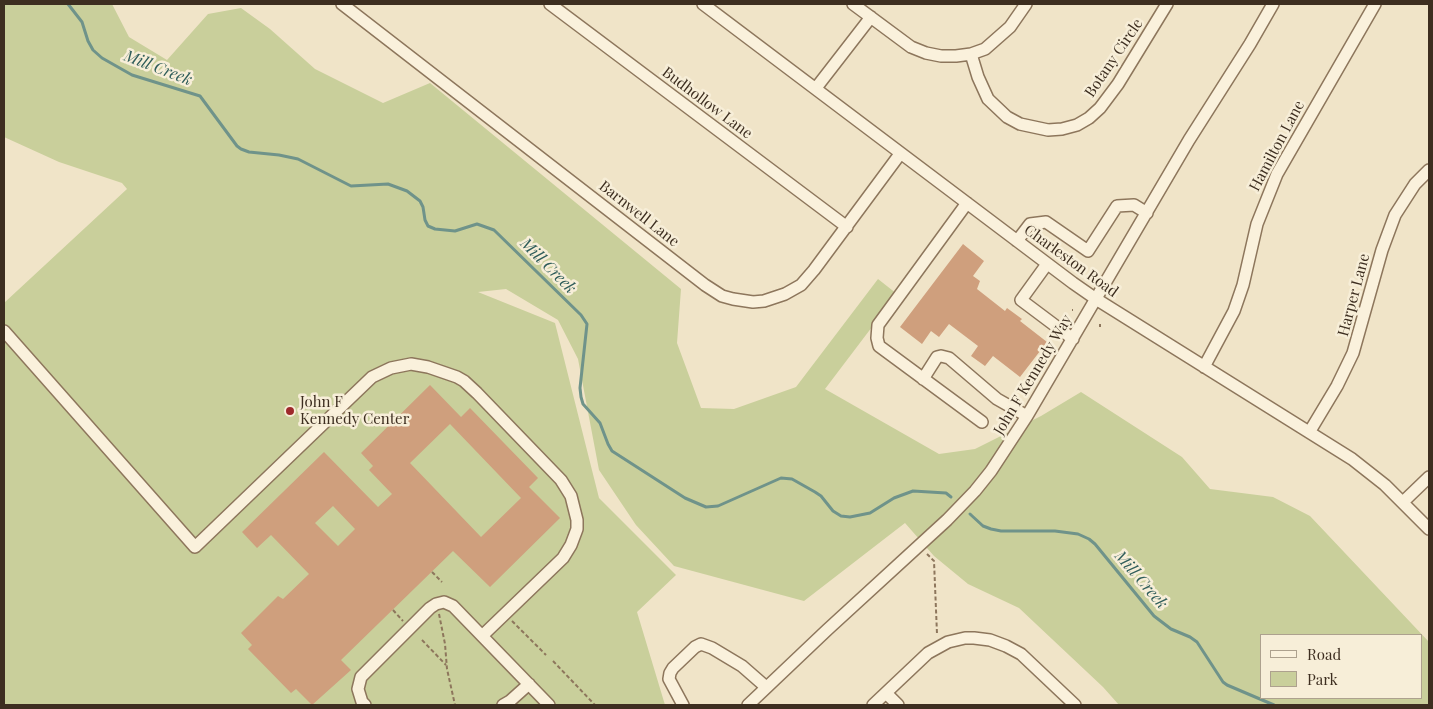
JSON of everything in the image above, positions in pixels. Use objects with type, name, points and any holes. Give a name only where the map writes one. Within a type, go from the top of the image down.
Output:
[{"type":"street","name":"Barnwell Lane","points":[[342,4],[705,285],[722,296],[753,302],[776,298],[794,290],[808,278],[900,154]]},
{"type":"street","name":"Budhollow Lane","points":[[550,4],[847,227]]},
{"type":"street","name":"Charleston Road","points":[[702,4],[1096,299],[1310,431],[1368,470],[1429,529]]},
{"type":"street","points":[[853,4],[905,43],[926,53],[941,56],[971,54],[985,49],[1010,27],[1026,4]]},
{"type":"street","name":"Botany Circle","points":[[971,54],[978,77],[988,99],[1008,117],[1020,124],[1048,130],[1077,126],[1100,108],[1118,84],[1167,4]]},
{"type":"street","name":"John F Kennedy Way","points":[[748,705],[957,510],[991,471],[1027,416],[1189,140],[1273,4]]},
{"type":"street","name":"Hamilton Lane","points":[[1204,367],[1234,311],[1243,285],[1257,224],[1277,174],[1375,4]]},
{"type":"street","points":[[816,88],[871,17]]},
{"type":"street","name":"Harper Lane","points":[[1310,431],[1337,386],[1353,353],[1382,250],[1396,215],[1415,184],[1429,170]]},
{"type":"street","points":[[967,204],[878,326],[877,338],[879,346],[982,422]]},
{"type":"street","points":[[1017,241],[1030,224],[1046,222],[1088,251],[1117,206],[1134,205],[1147,213]]},
{"type":"street","points":[[1047,264],[1021,300],[1073,339]]},
{"type":"street","points":[[4,331],[195,548],[372,377],[391,368],[411,364],[428,367],[464,381],[561,480],[571,496],[577,520],[571,545],[563,558],[482,636]]},
{"type":"street","points":[[923,379],[937,357],[949,358],[997,399],[1027,416]]},
{"type":"street","points":[[1403,502],[1429,477]]},
{"type":"street","points":[[364,705],[358,689],[361,677],[434,605],[444,602],[453,606],[549,705]]},
{"type":"street","points":[[873,705],[915,664],[938,647],[965,638],[990,640],[1021,654],[1075,705]]},
{"type":"street","points":[[683,705],[669,679],[670,674],[673,668],[695,647],[701,644],[712,648],[742,666],[766,687]]},
{"type":"street","points":[[503,705],[528,684]]},
{"type":"street","points":[[886,693],[898,705]]},
{"type":"path","points":[[927,554],[934,561],[938,647]]},
{"type":"path","points":[[432,572],[442,582]]},
{"type":"path","points":[[393,610],[406,623]]},
{"type":"path","points":[[438,612],[455,705]]},
{"type":"path","points":[[509,618],[546,655]]},
{"type":"path","points":[[422,640],[447,665]]},
{"type":"path","points":[[553,661],[595,705]]},
{"type":"green space","points":[[4,4],[112,4],[129,37],[167,60],[208,14],[241,8],[270,29],[315,69],[383,103],[430,83],[681,289],[677,343],[701,408],[734,409],[796,387],[878,279],[897,294],[825,389],[939,454],[975,449],[1041,416],[1081,392],[1182,457],[1210,489],[1273,497],[1310,516],[1421,634],[1260,634],[1260,699],[1423,699],[1423,636],[1429,642],[1429,705],[1119,705],[1103,687],[1019,608],[968,584],[934,556],[905,523],[804,601],[674,566],[636,525],[599,470],[578,359],[558,320],[506,289],[478,292],[555,323],[599,498],[676,575],[637,612],[665,705],[4,705],[4,303],[127,189],[122,183],[59,162],[4,137]]},
{"type":"building","points":[[963,244],[984,261],[973,276],[980,281],[977,289],[1005,311],[1007,308],[1022,319],[1020,321],[1047,342],[1020,377],[993,356],[985,366],[971,356],[978,346],[949,324],[939,337],[931,331],[922,344],[900,327]]},
{"type":"building","points":[[430,385],[461,417],[470,408],[538,478],[529,487],[560,518],[490,587],[453,551],[341,660],[351,670],[312,705],[296,689],[291,693],[248,649],[252,645],[241,633],[278,596],[283,599],[309,574],[271,535],[257,548],[242,532],[324,452],[378,507],[392,494],[369,470],[373,466],[361,453]],"holes":[[[450,424],[521,498],[481,537],[410,463]],[[333,506],[355,529],[338,546],[315,523]]]},
{"type":"waterway","name":"Mill Creek","points":[[68,4],[82,22],[93,50],[102,58],[132,75],[200,96],[241,149],[249,152],[298,159],[351,186],[388,184],[407,191],[420,201],[428,226],[435,229],[455,231],[477,224],[494,230],[581,315],[587,324],[580,388],[581,397],[583,404],[600,423],[612,451],[685,498],[706,507],[718,506],[781,478],[792,479],[815,492],[821,496],[833,511],[841,516],[850,517],[870,513],[894,498],[913,491],[946,493],[951,497]]},
{"type":"waterway","name":"Mill Creek","points":[[970,514],[983,526],[991,529],[1001,531],[1055,531],[1078,534],[1089,539],[1154,616],[1171,629],[1197,642],[1223,682],[1274,705]]},
{"type":"place","name":"John F Kennedy Center","points":[[290,411]]}]
